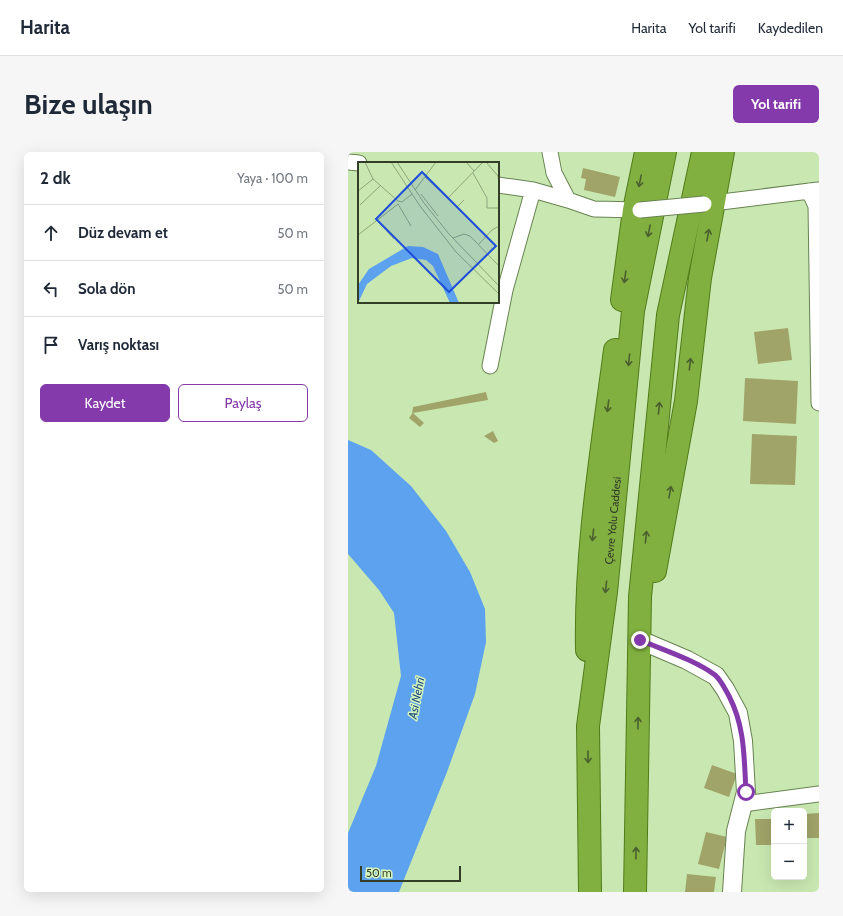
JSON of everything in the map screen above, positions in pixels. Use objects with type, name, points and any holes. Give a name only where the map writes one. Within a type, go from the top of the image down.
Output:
[{"type":"highway","points":[[588,726],[586,601],[597,491],[646,152]]},
{"type":"highway","name":"Çevre Yolu Caddesi","points":[[590,892],[588,726],[606,592],[633,311],[665,152]]},
{"type":"highway","points":[[635,892],[640,597],[668,315],[703,152]]},
{"type":"highway","points":[[640,640],[659,556],[684,409],[709,203],[723,152]]},
{"type":"street","points":[[550,152],[554,173],[568,200]]},
{"type":"street","points":[[499,185],[533,190],[594,209],[637,210],[814,190],[816,206],[819,404]]},
{"type":"street","points":[[490,366],[505,290],[533,190]]},
{"type":"street","points":[[640,640],[687,660],[716,676],[738,713],[743,740],[746,792],[736,831],[732,892]]},
{"type":"street","points":[[742,804],[819,794]]},
{"type":"water","name":"Asi Nehri","points":[[348,440],[371,450],[411,486],[446,531],[470,572],[485,609],[486,642],[475,694],[447,772],[399,892],[348,892],[348,833],[376,766],[401,676],[394,613],[379,590],[348,554]]},
{"type":"building","points":[[583,168],[620,177],[615,197],[584,190],[586,179],[581,178]]},
{"type":"building","points":[[788,328],[792,360],[758,364],[754,332]]},
{"type":"building","points":[[745,378],[798,381],[796,424],[743,421]]},
{"type":"building","points":[[486,392],[488,400],[413,413],[424,423],[420,427],[409,418],[412,414],[413,407]]},
{"type":"building","points":[[493,431],[498,441],[494,443],[484,436]]},
{"type":"building","points":[[752,434],[797,436],[795,485],[750,484]]},
{"type":"building","points":[[712,765],[737,774],[729,797],[704,788]]},
{"type":"building","points":[[819,813],[819,838],[807,838],[807,814]]},
{"type":"building","points":[[755,819],[771,819],[771,845],[756,845]]},
{"type":"building","points":[[706,832],[727,837],[719,869],[698,864]]},
{"type":"building","points":[[687,874],[716,877],[714,892],[685,892]]},
{"type":"route","points":[[640,640],[687,660],[716,676],[738,713],[743,740],[746,792]]}]
